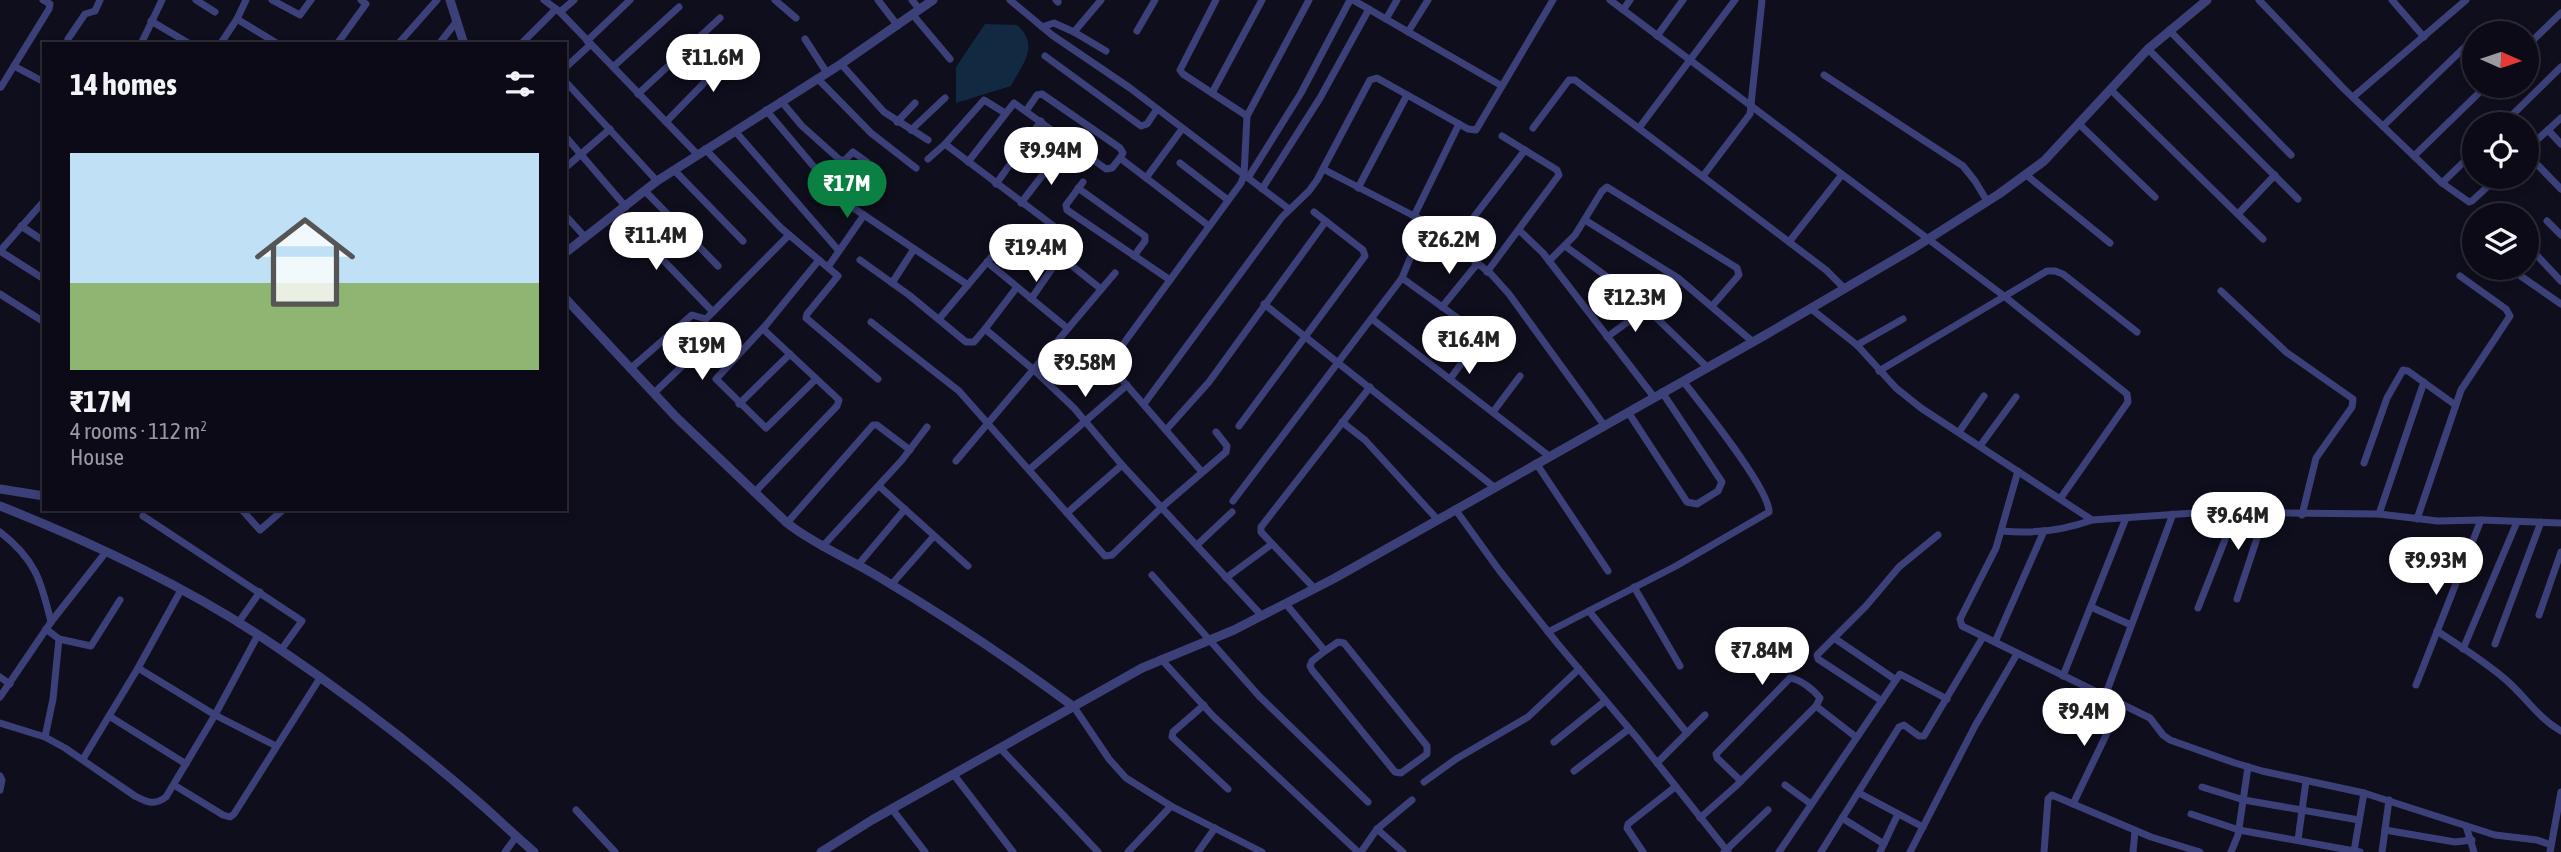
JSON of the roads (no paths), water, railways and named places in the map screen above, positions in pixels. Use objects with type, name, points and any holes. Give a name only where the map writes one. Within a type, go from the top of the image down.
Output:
[{"type":"street","points":[[1,87],[49,9],[50,5],[43,0]]},
{"type":"street","points":[[68,39],[85,14],[94,11],[100,0]]},
{"type":"street","points":[[142,42],[162,0]]},
{"type":"street","points":[[196,0],[215,12]]},
{"type":"street","points":[[222,42],[246,0]]},
{"type":"street","points":[[272,0],[300,15],[311,0]]},
{"type":"street","points":[[400,42],[437,0]]},
{"type":"street","points":[[450,0],[463,42]]},
{"type":"street","points":[[544,0],[558,11],[666,122],[838,277],[806,318],[878,379]]},
{"type":"street","points":[[524,42],[574,0]]},
{"type":"street","points":[[567,66],[630,0]]},
{"type":"street","points":[[775,0],[796,18]]},
{"type":"street","points":[[878,0],[898,26]]},
{"type":"street","points":[[912,0],[916,13],[950,59]]},
{"type":"street","points":[[567,251],[657,181],[841,64],[933,0]]},
{"type":"street","points":[[1010,0],[1042,27],[1157,109],[1289,209]]},
{"type":"street","points":[[1074,32],[1101,0]]},
{"type":"street","points":[[1137,31],[1155,0]]},
{"type":"street","points":[[1216,0],[1180,70],[1247,116]]},
{"type":"street","points":[[1212,93],[1262,0]]},
{"type":"street","points":[[1246,177],[1247,116],[1309,0]]},
{"type":"street","points":[[1202,472],[1111,367],[1110,362],[1246,177],[1301,93],[1351,0],[1503,86]]},
{"type":"street","points":[[1386,19],[1396,0]]},
{"type":"street","points":[[1408,32],[1427,0]]},
{"type":"street","points":[[1609,0],[2004,296],[2129,396],[2128,402],[2060,499]]},
{"type":"street","points":[[1623,10],[1630,0]]},
{"type":"street","points":[[1657,36],[1683,0]]},
{"type":"street","points":[[1639,128],[1735,0]]},
{"type":"street","points":[[1703,176],[1747,120],[1762,0]]},
{"type":"street","points":[[821,852],[1142,668],[1234,630],[1314,589],[1753,342],[1927,240],[2044,161],[2148,49],[2207,0]]},
{"type":"street","points":[[2259,0],[2353,97],[2442,183],[2465,200],[2472,201],[2485,189]]},
{"type":"street","points":[[2392,0],[2424,37]]},
{"type":"street","points":[[2353,97],[2466,0]]},
{"type":"street","points":[[338,42],[365,1]]},
{"type":"street","points":[[1144,404],[1289,209],[1309,191],[1372,78],[1377,78],[1459,124],[1476,130],[1551,1]]},
{"type":"street","points":[[612,67],[680,7]]},
{"type":"street","points":[[1262,189],[1320,98],[1369,9]]},
{"type":"street","points":[[2539,34],[2561,13]]},
{"type":"street","points":[[638,94],[720,18]]},
{"type":"street","points":[[237,19],[275,42]]},
{"type":"street","points":[[151,21],[187,42]]},
{"type":"street","points":[[441,42],[457,21]]},
{"type":"street","points":[[1042,27],[1054,23],[1106,51]]},
{"type":"street","points":[[2169,30],[2291,155]]},
{"type":"street","points":[[806,39],[827,72]]},
{"type":"street","points":[[666,122],[740,46]]},
{"type":"street","points":[[2148,49],[2298,199]]},
{"type":"street","points":[[2383,126],[2462,50]]},
{"type":"street","points":[[1045,56],[1141,126],[1147,124],[1157,109]]},
{"type":"street","points":[[841,64],[872,101],[897,122],[928,140]]},
{"type":"street","points":[[14,65],[42,81]]},
{"type":"street","points":[[2515,112],[2561,67]]},
{"type":"street","points":[[1824,75],[1962,166],[1987,201]]},
{"type":"street","points":[[818,79],[880,141],[916,168]]},
{"type":"street","points":[[1533,128],[1572,79],[1826,270],[1844,288]]},
{"type":"street","points":[[567,83],[657,181]]},
{"type":"street","points":[[2111,90],[2263,239]]},
{"type":"street","points":[[968,162],[1014,103],[1106,169],[1112,169],[1123,153],[1121,148],[1042,94],[1037,95],[1026,111]]},
{"type":"street","points":[[1359,188],[1407,95]]},
{"type":"street","points":[[911,130],[945,98]]},
{"type":"street","points":[[2414,156],[2474,98]]},
{"type":"street","points":[[928,159],[984,100],[1005,113]]},
{"type":"street","points":[[781,101],[802,126],[840,160],[845,160],[853,152],[867,162]]},
{"type":"street","points":[[897,122],[915,103]]},
{"type":"street","points":[[766,110],[831,187],[864,215],[968,285]]},
{"type":"street","points":[[2539,138],[2561,118]]},
{"type":"street","points":[[996,184],[1041,121]]},
{"type":"street","points":[[1414,216],[1459,124]]},
{"type":"street","points":[[2080,124],[2155,197]]},
{"type":"street","points":[[567,166],[610,129]]},
{"type":"street","points":[[1146,178],[1182,129]]},
{"type":"street","points":[[2547,130],[2561,144]]},
{"type":"street","points":[[735,131],[839,251]]},
{"type":"street","points":[[1487,272],[1559,175],[1557,170],[1502,136]]},
{"type":"street","points":[[567,138],[622,210],[713,312]]},
{"type":"street","points":[[945,144],[1070,237],[1072,242],[1031,299]]},
{"type":"street","points":[[1525,150],[1455,243],[1457,248],[1509,294],[1604,425]]},
{"type":"street","points":[[1021,203],[1058,155]]},
{"type":"street","points":[[1120,158],[1209,226]]},
{"type":"street","points":[[1180,163],[1228,200]]},
{"type":"street","points":[[2442,183],[2462,164]]},
{"type":"street","points":[[2539,164],[2561,189]]},
{"type":"street","points":[[1233,501],[1402,278],[1422,229],[1421,220],[1323,169]]},
{"type":"street","points":[[674,170],[743,241]]},
{"type":"street","points":[[2025,174],[2110,243]]},
{"type":"street","points":[[1789,242],[1841,176]]},
{"type":"street","points":[[2238,215],[2275,176]]},
{"type":"street","points":[[1135,257],[1145,241],[1145,236],[1080,185],[1066,205],[1067,210],[1135,257],[1170,280]]},
{"type":"street","points":[[1549,261],[1565,246],[1607,187],[1737,268],[1739,275],[1713,305]]},
{"type":"street","points":[[645,191],[718,266]]},
{"type":"street","points":[[42,204],[0,251],[42,278]]},
{"type":"street","points":[[1239,426],[1366,256],[1363,250],[1314,212]]},
{"type":"street","points":[[828,267],[864,215]]},
{"type":"street","points":[[567,217],[585,237]]},
{"type":"street","points":[[1585,220],[1678,278],[1713,305],[1753,342]]},
{"type":"street","points":[[1166,430],[1194,401],[1326,221]]},
{"type":"street","points":[[2547,221],[2561,235]]},
{"type":"street","points":[[21,226],[42,240]]},
{"type":"street","points":[[1519,230],[1549,261],[1607,337],[1658,395],[1722,482],[1717,491],[1697,504],[1687,502],[1628,412]]},
{"type":"street","points":[[630,369],[692,315],[696,314],[705,320],[789,235]]},
{"type":"street","points":[[1565,246],[1615,281],[1647,308],[1707,367]]},
{"type":"street","points":[[892,283],[915,249]]},
{"type":"street","points":[[939,319],[994,254]]},
{"type":"street","points":[[1061,257],[1101,289]]},
{"type":"street","points":[[2539,258],[2561,281]]},
{"type":"street","points":[[816,379],[768,428],[762,426],[739,404],[716,381],[716,377],[763,329],[819,260]]},
{"type":"street","points":[[860,260],[969,344],[985,329],[1017,287]]},
{"type":"street","points":[[987,262],[1067,328]]},
{"type":"street","points":[[1442,307],[1477,264]]},
{"type":"street","points":[[1879,371],[2040,273],[2055,271],[2092,295],[2137,332]]},
{"type":"street","points":[[956,461],[1115,273]]},
{"type":"street","points":[[2417,519],[2460,390],[2510,316],[2506,309],[2460,276]]},
{"type":"street","points":[[1402,278],[1502,350]]},
{"type":"street","points":[[2526,280],[2561,304]]},
{"type":"street","points":[[2221,291],[2286,352],[2353,399],[2353,407],[2316,458],[2302,515]]},
{"type":"street","points":[[0,294],[42,321]]},
{"type":"street","points":[[567,300],[630,369],[786,523],[822,547],[891,584],[1020,667],[1074,707],[1109,759],[1126,778],[1171,806],[1262,852]]},
{"type":"street","points":[[1264,304],[1494,487]]},
{"type":"street","points":[[1607,337],[1647,308]]},
{"type":"street","points":[[1810,308],[1857,345],[1879,371],[1921,408],[2092,520]]},
{"type":"street","points":[[1372,319],[1549,456]]},
{"type":"street","points":[[1857,345],[1903,320]]},
{"type":"street","points":[[871,322],[946,380],[1030,470],[1102,554],[1108,556],[1228,449],[1216,432]]},
{"type":"street","points":[[654,393],[722,328]]},
{"type":"street","points":[[754,493],[839,403],[838,398],[763,329]]},
{"type":"street","points":[[985,329],[1032,368],[1085,421],[1122,465],[1262,616]]},
{"type":"street","points":[[1450,379],[1482,335]]},
{"type":"street","points":[[739,404],[790,354]]},
{"type":"street","points":[[2364,463],[2387,398],[2403,370],[2454,404]]},
{"type":"street","points":[[1493,412],[1520,376]]},
{"type":"street","points":[[1548,632],[1769,512],[1769,505],[1750,472],[1683,381]]},
{"type":"street","points":[[2379,514],[2424,382]]},
{"type":"street","points":[[1030,470],[1127,385]]},
{"type":"street","points":[[1314,589],[1261,532],[1261,527],[1370,387]]},
{"type":"street","points":[[1959,432],[1984,396]]},
{"type":"street","points":[[1980,446],[2016,397]]},
{"type":"street","points":[[1342,422],[1365,440],[1437,519]]},
{"type":"street","points":[[786,523],[873,425],[877,425],[910,450]]},
{"type":"street","points":[[822,547],[879,486],[927,427]]},
{"type":"street","points":[[1536,463],[1608,571]]},
{"type":"street","points":[[1067,513],[1122,465]]},
{"type":"street","points":[[2018,471],[1996,548],[1959,622],[1962,626],[2150,718],[2170,740],[2248,767],[2364,793],[2495,835],[2537,840],[2551,848],[2561,792]]},
{"type":"street","points":[[879,486],[968,566]]},
{"type":"street","points":[[0,489],[42,496]]},
{"type":"street","points":[[0,506],[74,535],[181,590],[258,635],[424,757],[476,799],[534,852]]},
{"type":"street","points":[[858,565],[905,509]]},
{"type":"street","points":[[1455,509],[1548,632],[1726,851],[1768,810]]},
{"type":"street","points":[[243,511],[260,530],[282,511]]},
{"type":"street","points":[[1197,545],[1231,512]]},
{"type":"street","points":[[2002,531],[2044,531],[2073,527],[2092,520],[2236,512],[2379,514],[2417,519],[2561,523]]},
{"type":"street","points":[[2198,608],[2236,512]]},
{"type":"street","points":[[2105,696],[2173,514]]},
{"type":"street","points":[[2237,599],[2265,514]]},
{"type":"street","points":[[143,516],[302,621],[281,650]]},
{"type":"street","points":[[2063,676],[2126,518]]},
{"type":"street","points":[[2416,685],[2481,520]]},
{"type":"street","points":[[2463,649],[2517,522]]},
{"type":"street","points":[[2495,644],[2542,522]]},
{"type":"street","points":[[1995,642],[2044,531]]},
{"type":"street","points":[[0,532],[17,545],[32,563],[42,587],[51,622]]},
{"type":"street","points":[[1882,701],[1818,659],[1817,655],[1899,567],[1938,535]]},
{"type":"street","points":[[891,584],[934,536]]},
{"type":"street","points":[[1226,578],[1272,544]]},
{"type":"street","points":[[0,697],[51,622],[106,552]]},
{"type":"street","points":[[2539,615],[2561,552]]},
{"type":"street","points":[[1152,575],[1258,696],[1368,802]]},
{"type":"street","points":[[1634,587],[1680,667]]},
{"type":"street","points":[[83,759],[181,590]]},
{"type":"street","points":[[238,623],[260,592]]},
{"type":"street","points":[[46,629],[60,639],[91,646],[120,600]]},
{"type":"street","points":[[1286,604],[1325,651]]},
{"type":"street","points":[[2091,607],[2131,625]]},
{"type":"street","points":[[1589,611],[1687,733]]},
{"type":"street","points":[[2437,631],[2506,680],[2544,720],[2561,731]]},
{"type":"street","points":[[0,723],[45,737],[146,802],[159,802],[174,785],[258,635]]},
{"type":"street","points":[[1821,852],[1899,727],[1904,725],[1923,737],[1983,637]]},
{"type":"street","points":[[1834,638],[1896,680]]},
{"type":"street","points":[[45,737],[53,699],[60,639]]},
{"type":"street","points":[[1338,642],[1344,643],[1427,746],[1427,754],[1401,774],[1395,772],[1312,670],[1312,661],[1325,651],[1338,642]]},
{"type":"street","points":[[1910,852],[1975,726],[2017,653]]},
{"type":"street","points":[[1161,659],[1203,705],[1360,852],[1377,829],[1412,800]]},
{"type":"street","points":[[138,668],[215,715],[276,746]]},
{"type":"street","points":[[1424,782],[1456,759],[1528,717],[1579,669]]},
{"type":"street","points":[[1779,852],[1902,674],[1947,699]]},
{"type":"street","points":[[0,677],[10,684]]},
{"type":"street","points":[[174,785],[230,817],[239,807],[320,678]]},
{"type":"street","points":[[1700,818],[1741,781],[1820,701],[1819,696],[1795,678],[1790,678],[1716,756],[1741,781]]},
{"type":"street","points":[[1554,742],[1605,701]]},
{"type":"street","points":[[2073,804],[2121,704]]},
{"type":"street","points":[[1203,705],[1172,732],[1172,737],[1228,789]]},
{"type":"street","points":[[1816,706],[1856,737]]},
{"type":"street","points":[[1657,763],[1706,715]]},
{"type":"street","points":[[109,716],[186,764]]},
{"type":"street","points":[[1574,771],[1629,729]]},
{"type":"street","points":[[1001,749],[1098,852]]},
{"type":"street","points":[[2231,852],[2239,830],[2248,767]]},
{"type":"street","points":[[954,775],[1013,852]]},
{"type":"street","points":[[0,776],[0,790]]},
{"type":"street","points":[[2298,840],[2306,781]]},
{"type":"street","points":[[1785,785],[1811,804]]},
{"type":"street","points":[[1643,852],[1627,826],[1675,786]]},
{"type":"street","points":[[2202,788],[2244,800],[2359,820]]},
{"type":"street","points":[[1859,793],[1923,827]]},
{"type":"street","points":[[2191,814],[2239,830],[2357,851],[2364,793]]},
{"type":"street","points":[[2045,852],[2049,796],[2056,796],[2171,848],[2200,852]]},
{"type":"street","points":[[2382,852],[2389,800]]},
{"type":"street","points":[[1128,852],[1171,806]]},
{"type":"street","points":[[892,809],[925,852]]},
{"type":"street","points":[[576,810],[615,852]]},
{"type":"street","points":[[1880,852],[1898,814]]},
{"type":"street","points":[[1842,818],[1884,844]]},
{"type":"street","points":[[2466,826],[2474,852]]},
{"type":"street","points":[[1198,852],[1215,828]]},
{"type":"street","points":[[1377,829],[1403,852]]},
{"type":"street","points":[[2385,830],[2455,842],[2472,840]]},
{"type":"street","points":[[2133,852],[2135,831]]},
{"type":"street","points":[[505,852],[516,836]]},
{"type":"water","points":[[985,24],[1017,25],[1027,40],[1027,55],[1011,86],[956,103],[956,67]]}]
